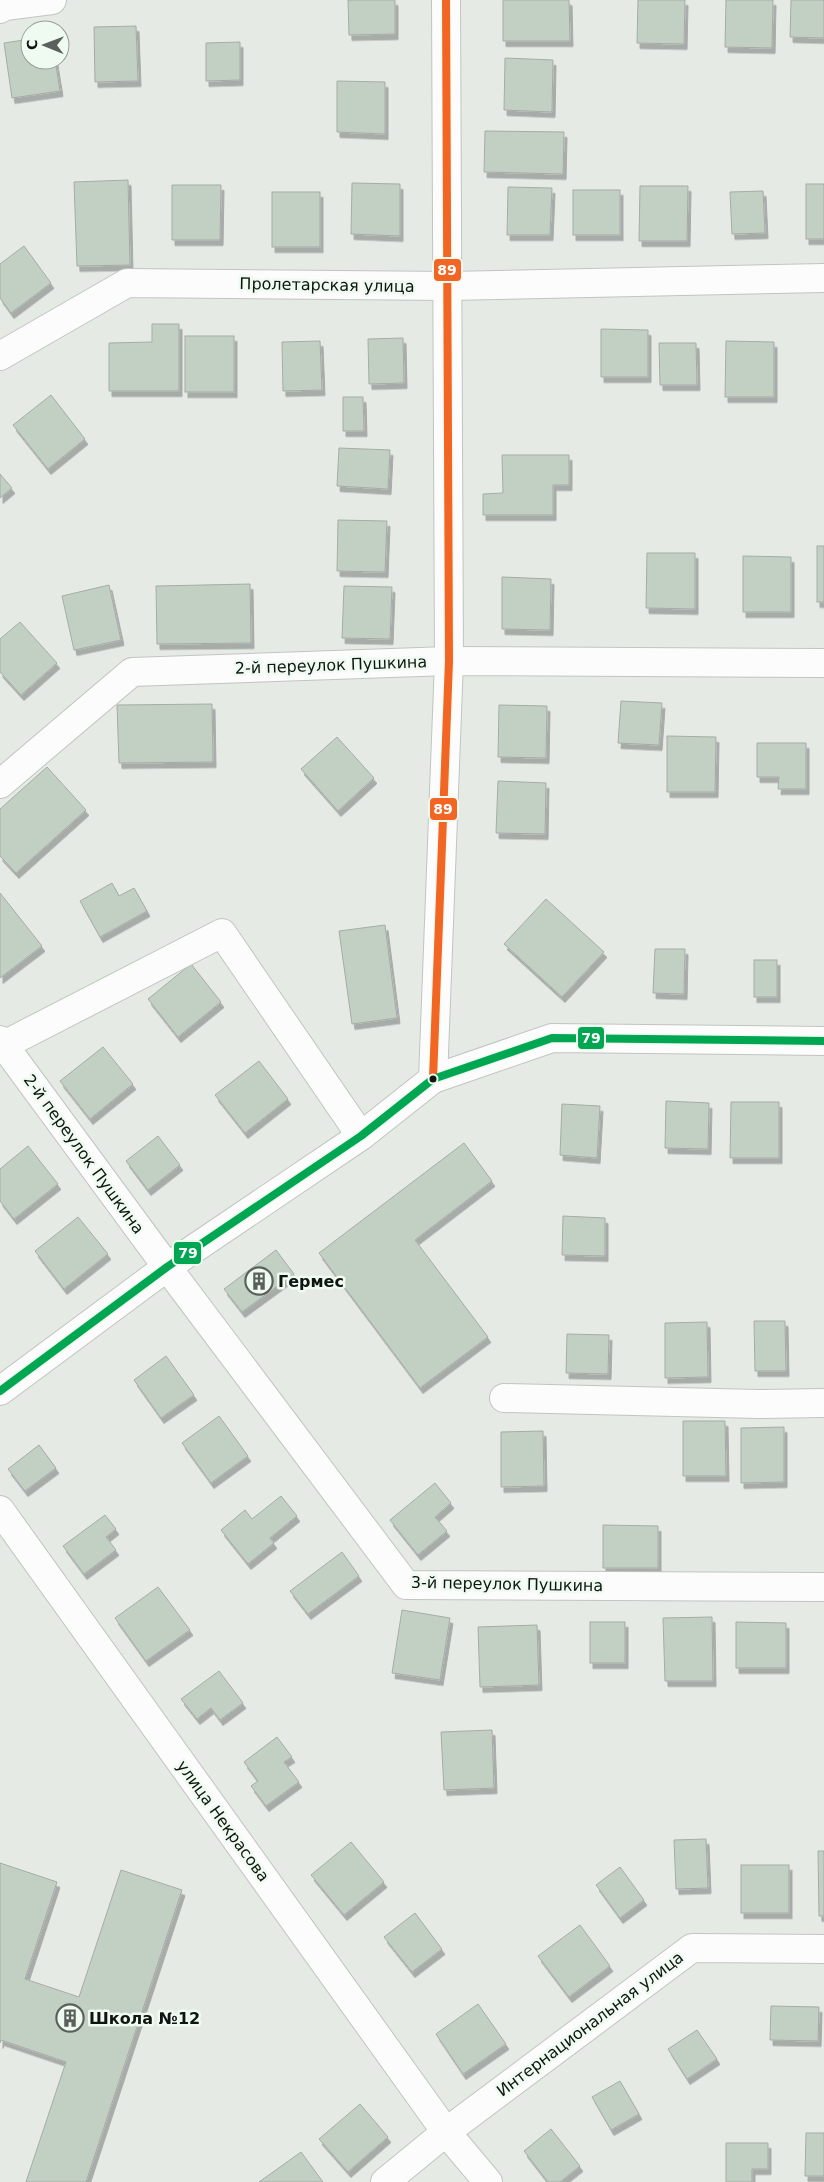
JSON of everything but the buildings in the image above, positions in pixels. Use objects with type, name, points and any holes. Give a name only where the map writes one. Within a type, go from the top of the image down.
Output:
[{"type":"street","points":[[0,9],[5,6],[52,0]]},
{"type":"street","points":[[433,1079],[449,661],[449,286],[446,0]]},
{"type":"street","name":"Пролетарская улица","points":[[0,355],[127,282],[449,286],[824,278]]},
{"type":"street","name":"2-й переулок Пушкина","points":[[0,784],[132,672],[449,661],[824,662]]},
{"type":"street","points":[[2,1043],[222,933],[361,1136]]},
{"type":"street","points":[[0,1392],[167,1267],[361,1136],[433,1079],[552,1038],[824,1041]]},
{"type":"street","name":"2-й переулок Пушкина","points":[[2,1043],[167,1267]]},
{"type":"street","name":"3-й переулок Пушкина","points":[[167,1267],[406,1585],[824,1587]]},
{"type":"street","points":[[0,1370],[32,1367]]},
{"type":"street","points":[[504,1398],[749,1404],[824,1402]]},
{"type":"street","name":"улица Некрасова","points":[[0,1510],[446,2132],[488,2182]]},
{"type":"street","name":"Интернациональная улица","points":[[385,2182],[446,2132],[692,1948],[824,1949]]},
{"type":"transit line","name":"89","points":[[433,1079],[449,661],[446,0]]},
{"type":"transit line","name":"79","points":[[0,1391],[167,1267],[361,1136],[433,1079],[552,1038],[824,1041]]},
{"type":"place","name":"Гермес","points":[[259,1281]]},
{"type":"place","name":"Школа №12","points":[[70,2018]]}]
